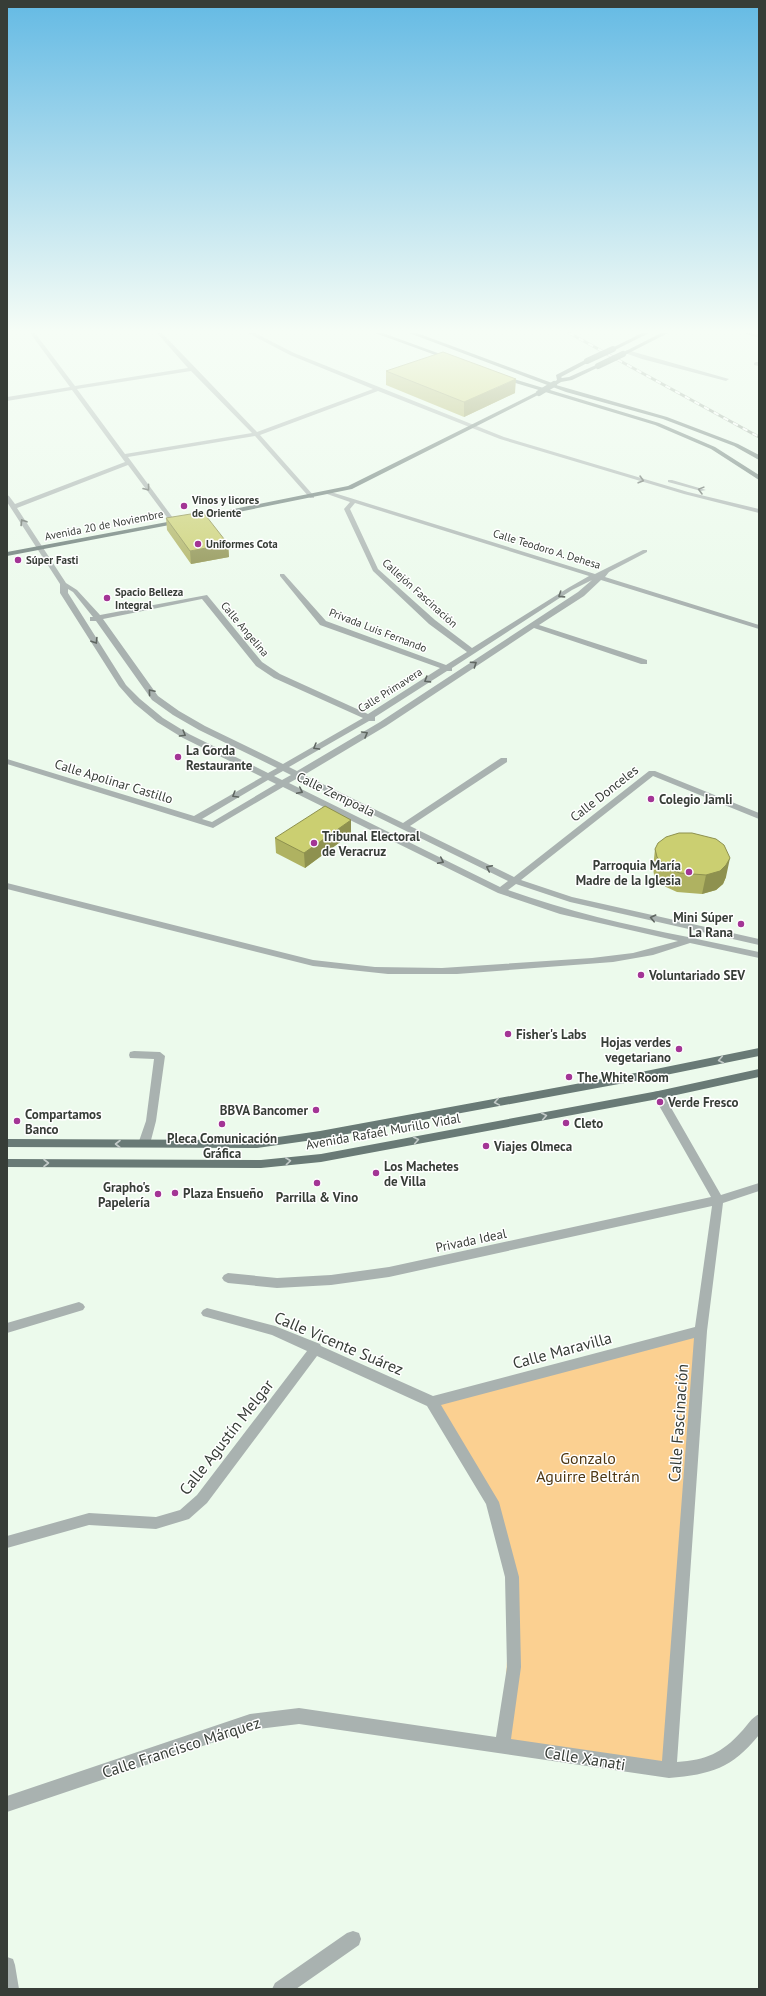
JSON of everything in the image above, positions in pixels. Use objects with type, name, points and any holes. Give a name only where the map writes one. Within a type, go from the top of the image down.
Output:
[{"type":"main road","points":[[189,520],[312,497],[350,488],[369,480],[471,426]]},
{"type":"main road","points":[[648,426],[724,457]]},
{"type":"main road","points":[[662,426],[713,448],[724,457],[759,478]]},
{"type":"main road","points":[[686,426],[736,445],[759,458]]},
{"type":"main road","points":[[702,426],[725,436],[736,445]]},
{"type":"main road","name":"Avenida 20 de Noviembre","points":[[7,554],[182,521]]},
{"type":"main road","name":"Avenida Rafaél Murillo Vidal","points":[[7,1143],[257,1144],[320,1135],[646,1075],[759,1052]]},
{"type":"main road","name":"Avenida Rafaél Murillo Vidal","points":[[7,1163],[261,1164],[321,1158],[658,1094],[759,1073]]},
{"type":"street","points":[[102,426],[174,523]]},
{"type":"street","points":[[248,426],[312,497]]},
{"type":"street","points":[[123,456],[256,434],[277,426]]},
{"type":"street","points":[[471,426],[502,438],[686,493],[759,511]]},
{"type":"street","points":[[485,426],[509,435],[729,497],[734,501],[733,505]]},
{"type":"street","points":[[502,438],[509,435]]},
{"type":"street","points":[[14,507],[128,463]]},
{"type":"street","name":"Calle Teodoro A. Dehesa","points":[[329,493],[601,575],[759,627]]},
{"type":"street","name":"Calle Zempoala","points":[[7,497],[64,584],[75,591],[98,618],[143,683],[160,702],[176,713],[202,728],[298,773],[513,880],[570,899],[759,942]]},
{"type":"street","name":"Callejón Fascinación","points":[[354,501],[347,509],[367,556],[375,570],[432,622],[472,652]]},
{"type":"street","points":[[601,575],[645,551]]},
{"type":"street","name":"Privada Luis Fernando","points":[[282,575],[323,623],[461,673]]},
{"type":"street","name":"Calle Primavera","points":[[213,825],[298,773],[383,724],[581,594],[601,575]]},
{"type":"street","name":"Calle Primavera","points":[[195,819],[283,766],[368,718],[570,589],[601,575]]},
{"type":"street","name":"Calle Zempoala","points":[[64,584],[64,593],[123,686],[137,701],[160,720],[186,736],[269,775],[501,891],[533,903],[561,911],[759,955]]},
{"type":"street","name":"Calle Angelina","points":[[83,621],[204,597],[259,664],[277,676],[383,724]]},
{"type":"street","points":[[533,625],[644,662]]},
{"type":"street","points":[[405,826],[504,760]]},
{"type":"street","name":"Calle Apolinar Castillo","points":[[7,761],[213,825]]},
{"type":"street","name":"Calle Donceles","points":[[501,891],[513,880],[652,772],[759,816]]},
{"type":"street","points":[[7,886],[313,963],[364,970],[413,972],[570,963],[645,954],[671,947],[692,939],[695,927]]},
{"type":"street","points":[[134,1056],[160,1056],[151,1121],[144,1144]]},
{"type":"street","points":[[658,1094],[718,1200]]},
{"type":"street","name":"Privada Ideal","points":[[228,1278],[277,1283],[331,1280],[389,1272],[718,1200],[759,1188]]},
{"type":"street","name":"Calle Fascinación","points":[[669,1770],[701,1331],[718,1200]]},
{"type":"street","points":[[7,1328],[79,1307]]},
{"type":"street","name":"Calle Vicente Suárez","points":[[207,1313],[276,1331],[432,1402]]},
{"type":"street","name":"Calle Maravilla","points":[[432,1402],[701,1331]]},
{"type":"street","name":"Calle Agustín Melgar","points":[[7,1542],[89,1519],[156,1523],[184,1515],[202,1500],[316,1348]]},
{"type":"street","points":[[432,1402],[492,1502],[512,1577],[514,1667],[502,1745]]},
{"type":"street","name":"Calle Francisco Márquez","points":[[7,1804],[250,1722],[299,1716],[502,1745]]},
{"type":"street","name":"Calle Xanati","points":[[502,1745],[669,1770],[701,1767],[732,1752],[751,1733],[759,1722]]},
{"type":"street","points":[[281,1989],[353,1939]]},
{"type":"street","points":[[7,1965],[10,1989]]},
{"type":"green space","name":"Gonzalo Aguirre Beltrán","points":[[701,1331],[669,1770],[502,1745],[512,1577],[492,1502],[432,1402]]},
{"type":"building","points":[[203,512],[228,544],[190,551],[166,518]]},
{"type":"building","points":[[325,806],[351,820],[304,853],[275,838]]},
{"type":"building","points":[[679,833],[692,833],[716,839],[724,845],[730,858],[726,865],[720,871],[706,875],[680,873],[668,869],[657,857],[655,849],[658,843],[666,837]]},
{"type":"railway","points":[[739,426],[759,437]]},
{"type":"place","name":"Vinos y licores de Oriente","points":[[184,506]]},
{"type":"place","name":"Uniformes Cota","points":[[198,544]]},
{"type":"place","name":"Súper Fasti","points":[[18,560]]},
{"type":"place","name":"Spacio Belleza Integral","points":[[107,598]]},
{"type":"place","name":"La Gorda Restaurante","points":[[178,757]]},
{"type":"place","name":"Colegio Jamli","points":[[651,799]]},
{"type":"place","name":"Tribunal Electoral de Veracruz","points":[[314,843]]},
{"type":"place","name":"Parroquia María Madre de la Iglesia","points":[[689,872]]},
{"type":"place","name":"Mini Súper La Rana","points":[[741,924]]},
{"type":"place","name":"Voluntariado SEV","points":[[641,975]]},
{"type":"place","name":"Fisher's Labs","points":[[508,1034]]},
{"type":"place","name":"Hojas verdes vegetariano","points":[[679,1049]]},
{"type":"place","name":"The White Room","points":[[569,1077]]},
{"type":"place","name":"Verde Fresco","points":[[660,1102]]},
{"type":"place","name":"BBVA Bancomer","points":[[316,1110]]},
{"type":"place","name":"Compartamos Banco","points":[[17,1121]]},
{"type":"place","name":"Cleto","points":[[566,1123]]},
{"type":"place","name":"Pleca Comunicación Gráfica","points":[[222,1124]]},
{"type":"place","name":"Viajes Olmeca","points":[[486,1146]]},
{"type":"place","name":"Los Machetes de Villa","points":[[376,1173]]},
{"type":"place","name":"Parrilla & Vino","points":[[317,1183]]},
{"type":"place","name":"Plaza Ensueño","points":[[175,1193]]},
{"type":"place","name":"Grapho's Papelería","points":[[158,1194]]}]
